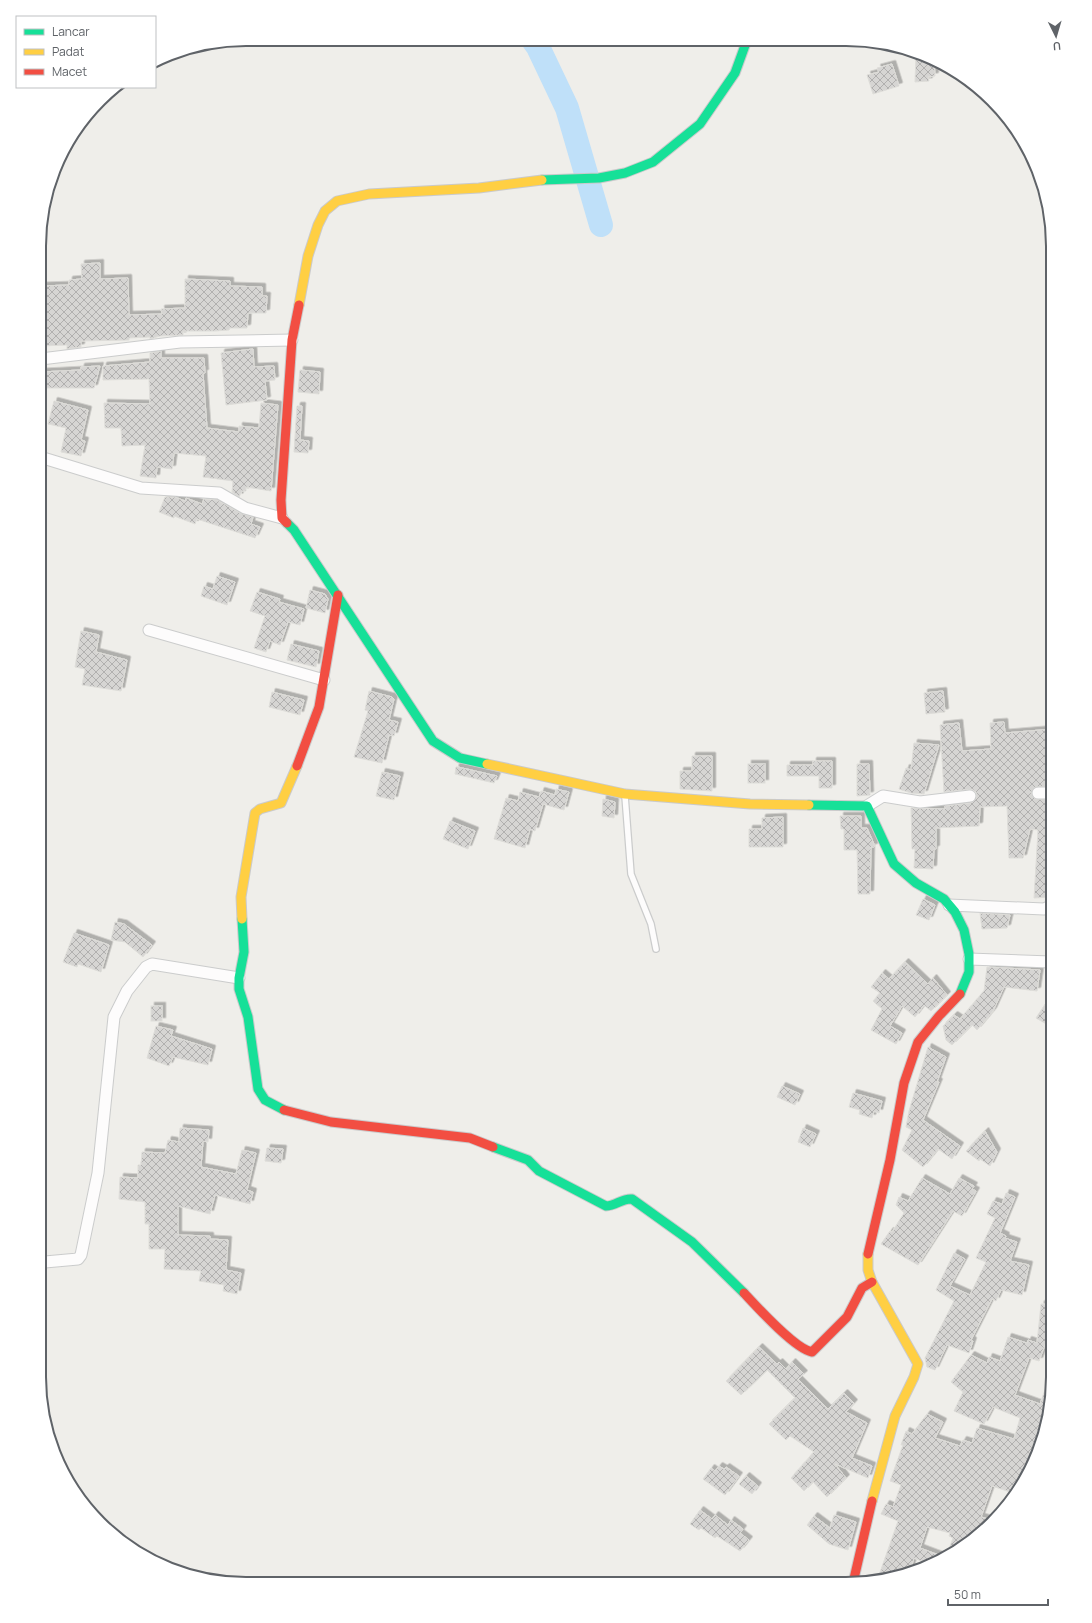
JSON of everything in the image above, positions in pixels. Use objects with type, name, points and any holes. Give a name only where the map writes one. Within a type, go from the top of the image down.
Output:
[{"type":"street","points":[[282,518],[281,500],[292,340],[312,244],[325,211],[337,201],[369,194],[478,188],[529,181],[599,178],[625,173],[653,162],[700,124],[735,73],[745,46]]},
{"type":"street","points":[[46,358],[180,342],[292,340]]},
{"type":"street","points":[[46,459],[141,488],[219,493],[245,508],[282,518],[294,530],[433,741],[460,758],[625,794],[750,804],[867,806],[880,797],[885,796],[920,802],[970,796]]},
{"type":"street","points":[[338,595],[320,707],[282,801],[279,805],[259,809],[255,813],[241,897],[244,952],[239,978],[240,995],[248,1017],[258,1089],[260,1094],[270,1105],[329,1121],[470,1138],[528,1160],[540,1171],[606,1206],[613,1206],[625,1198],[632,1199],[692,1242],[781,1329],[810,1352],[816,1349],[848,1316],[860,1289],[865,1284],[872,1282]]},
{"type":"street","points":[[149,630],[324,680]]},
{"type":"street","points":[[1038,793],[1046,794]]},
{"type":"street","points":[[854,1577],[884,1452],[899,1405],[916,1377],[918,1364],[872,1282],[868,1270],[868,1253],[890,1160],[904,1083],[918,1042],[939,1016],[960,995],[969,972],[969,959],[964,930],[955,912],[944,899],[916,883],[894,864],[867,806]]},
{"type":"street","points":[[949,905],[1046,908]]},
{"type":"street","points":[[969,959],[1046,962]]},
{"type":"street","points":[[46,1262],[78,1259],[81,1255],[98,1173],[114,1017],[127,991],[146,967],[152,964],[239,978]]},
{"type":"lane","points":[[625,794],[630,874],[651,924],[656,949]]},
{"type":"building","points":[[916,59],[934,67],[935,76],[928,77],[929,81],[915,82]]},
{"type":"building","points":[[892,64],[899,86],[873,94],[867,75],[879,72],[877,68]]},
{"type":"building","points":[[100,263],[100,279],[128,278],[129,315],[162,314],[161,309],[185,308],[185,279],[230,281],[230,286],[262,287],[262,296],[267,296],[266,313],[248,313],[247,328],[230,328],[229,330],[215,331],[183,331],[183,335],[160,336],[150,339],[150,337],[129,338],[129,340],[81,341],[81,347],[67,349],[67,345],[46,346],[46,286],[69,285],[69,280],[82,279],[81,264]]},
{"type":"building","points":[[253,349],[254,367],[274,366],[275,380],[265,381],[267,400],[226,405],[221,353]]},
{"type":"building","points":[[161,351],[161,358],[204,358],[205,373],[203,373],[207,428],[239,432],[239,426],[259,428],[261,403],[278,405],[271,491],[246,487],[246,491],[242,491],[239,497],[232,492],[233,481],[203,477],[206,456],[174,453],[172,469],[157,467],[156,478],[140,476],[145,445],[122,446],[121,428],[105,428],[104,403],[150,404],[149,379],[103,380],[103,366],[150,362],[150,353]]},
{"type":"building","points":[[100,366],[94,388],[46,388],[46,372],[81,370],[81,367]]},
{"type":"building","points":[[300,370],[320,372],[319,394],[298,392]]},
{"type":"building","points":[[54,401],[88,410],[81,440],[85,441],[81,456],[61,452],[66,428],[48,424]]},
{"type":"building","points":[[297,406],[302,406],[300,440],[309,441],[308,453],[294,452]]},
{"type":"building","points":[[165,497],[175,497],[185,501],[186,498],[202,504],[204,499],[217,500],[242,514],[253,517],[251,524],[260,527],[255,538],[197,519],[195,524],[174,516],[174,518],[159,512]]},
{"type":"building","points":[[217,576],[235,582],[227,605],[201,596],[204,586],[213,589]]},
{"type":"building","points":[[310,590],[325,594],[328,599],[325,613],[306,608]]},
{"type":"building","points":[[257,592],[280,599],[279,602],[304,609],[300,625],[288,622],[280,645],[270,641],[266,652],[254,648],[265,616],[250,611]]},
{"type":"building","points":[[81,631],[99,635],[96,652],[127,660],[121,691],[82,685],[85,669],[75,667]]},
{"type":"building","points":[[291,644],[319,651],[316,667],[287,660]]},
{"type":"building","points":[[369,691],[392,697],[394,699],[389,720],[398,722],[394,736],[389,735],[382,763],[354,757],[368,711],[365,710]]},
{"type":"building","points":[[943,691],[945,712],[926,714],[924,693]]},
{"type":"building","points":[[272,692],[304,700],[300,715],[269,707]]},
{"type":"building","points":[[1004,722],[1005,733],[1046,730],[1046,786],[1035,787],[1031,793],[1035,799],[1046,800],[1046,897],[1034,898],[1038,830],[1030,829],[1023,858],[1009,858],[1007,806],[980,807],[979,826],[936,828],[936,849],[934,849],[933,869],[914,868],[915,849],[912,849],[911,808],[945,809],[945,806],[971,803],[977,798],[976,792],[972,789],[944,792],[940,725],[959,723],[962,751],[991,749],[990,723]]},
{"type":"building","points":[[914,743],[939,745],[924,794],[911,793],[899,789],[906,768],[911,770]]},
{"type":"building","points":[[692,756],[712,756],[712,791],[680,789],[680,771],[692,771]]},
{"type":"building","points":[[813,761],[832,761],[832,788],[819,788],[819,776],[787,776],[787,765],[813,765]]},
{"type":"building","points":[[748,764],[765,764],[765,783],[748,783]]},
{"type":"building","points":[[857,764],[869,764],[870,795],[857,796]]},
{"type":"building","points":[[456,767],[497,776],[494,783],[455,774]]},
{"type":"building","points":[[382,772],[400,776],[394,800],[376,796]]},
{"type":"building","points":[[556,789],[569,792],[564,810],[543,804],[535,831],[530,829],[525,848],[494,839],[506,798],[518,801],[520,792],[539,797],[541,791],[555,795]]},
{"type":"building","points":[[603,799],[615,802],[614,818],[602,816]]},
{"type":"building","points":[[840,816],[861,816],[861,828],[867,828],[874,844],[874,847],[871,847],[870,894],[858,894],[857,850],[844,850],[844,829],[841,829]]},
{"type":"building","points":[[783,817],[783,847],[749,847],[749,829],[762,829],[762,818]]},
{"type":"building","points":[[450,821],[475,831],[468,849],[443,839]]},
{"type":"building","points":[[923,899],[935,905],[929,920],[916,915]]},
{"type":"building","points":[[980,913],[1010,915],[1007,928],[982,929]]},
{"type":"building","points":[[115,922],[124,924],[152,945],[143,957],[125,942],[111,940]]},
{"type":"building","points":[[74,933],[109,945],[101,972],[78,964],[77,967],[63,962]]},
{"type":"building","points":[[905,962],[928,984],[933,978],[947,995],[931,1011],[924,1005],[915,1017],[902,1006],[890,1026],[902,1033],[896,1044],[871,1030],[882,1009],[873,1001],[880,993],[871,987],[882,973],[889,979]]},
{"type":"building","points":[[987,967],[1040,970],[1037,991],[1004,987],[993,1011],[977,1030],[972,1025],[952,1045],[946,1040],[943,1026],[954,1015],[960,1019],[984,991]]},
{"type":"building","points":[[1046,1003],[1046,1024],[1036,1018]]},
{"type":"building","points":[[151,1006],[162,1006],[162,1021],[151,1021]]},
{"type":"building","points":[[156,1026],[173,1030],[171,1036],[212,1049],[208,1065],[173,1057],[169,1066],[147,1058]]},
{"type":"building","points":[[928,1047],[946,1057],[937,1082],[939,1082],[923,1120],[960,1146],[952,1159],[938,1149],[923,1167],[902,1150],[912,1130],[906,1127],[909,1111]]},
{"type":"building","points":[[782,1086],[800,1094],[795,1105],[777,1097]]},
{"type":"building","points":[[853,1093],[882,1101],[879,1113],[874,1111],[872,1118],[859,1114],[860,1110],[849,1107]]},
{"type":"building","points":[[180,1128],[209,1130],[208,1142],[203,1141],[201,1167],[236,1174],[242,1150],[256,1153],[247,1190],[253,1192],[250,1204],[215,1195],[210,1214],[178,1206],[178,1235],[210,1236],[210,1239],[228,1240],[226,1270],[241,1273],[237,1294],[223,1291],[224,1285],[199,1281],[201,1271],[164,1269],[165,1249],[149,1249],[149,1224],[145,1224],[145,1202],[119,1199],[120,1177],[138,1178],[138,1165],[141,1165],[142,1152],[165,1153],[168,1140],[179,1142]]},
{"type":"building","points":[[803,1128],[816,1134],[810,1147],[798,1142]]},
{"type":"building","points":[[985,1131],[997,1152],[990,1166],[980,1159],[979,1161],[966,1151]]},
{"type":"building","points":[[267,1148],[283,1149],[281,1163],[265,1161]]},
{"type":"building","points":[[922,1178],[950,1194],[959,1178],[974,1186],[972,1189],[976,1191],[962,1216],[953,1211],[918,1265],[881,1244],[890,1231],[892,1232],[904,1213],[896,1205],[899,1197],[908,1201]]},
{"type":"building","points":[[1006,1193],[1015,1197],[1000,1233],[1006,1236],[1005,1238],[1017,1242],[1010,1261],[1029,1265],[1022,1295],[1001,1290],[996,1301],[992,1299],[971,1340],[973,1341],[969,1353],[947,1345],[935,1370],[927,1367],[925,1358],[954,1301],[936,1290],[954,1253],[965,1259],[950,1286],[970,1295],[986,1262],[976,1258],[995,1218],[987,1214],[993,1201],[1002,1204]]},
{"type":"building","points":[[1041,1304],[1046,1304],[1046,1342],[1039,1361],[1029,1358],[1015,1395],[1040,1404],[1046,1387],[1042,1416],[1031,1454],[1010,1492],[992,1486],[981,1517],[986,1518],[968,1536],[949,1548],[953,1538],[949,1536],[950,1533],[927,1527],[920,1548],[937,1554],[923,1562],[914,1558],[912,1565],[879,1574],[898,1521],[881,1514],[886,1504],[893,1507],[901,1485],[890,1481],[903,1445],[901,1445],[906,1431],[912,1434],[927,1414],[943,1422],[935,1438],[960,1446],[963,1440],[972,1443],[977,1428],[1014,1439],[1020,1418],[993,1407],[984,1424],[954,1411],[963,1392],[951,1382],[971,1355],[987,1363],[989,1357],[1000,1361],[1008,1337],[1027,1343],[1028,1340],[1037,1343]]},
{"type":"building","points":[[759,1347],[777,1364],[779,1362],[786,1369],[792,1362],[804,1374],[798,1379],[828,1409],[844,1393],[854,1403],[846,1412],[867,1423],[852,1458],[872,1466],[868,1478],[835,1464],[846,1478],[827,1497],[813,1482],[804,1491],[791,1478],[814,1452],[790,1436],[786,1440],[769,1424],[795,1398],[767,1370],[741,1395],[726,1381]]},
{"type":"building","points":[[719,1466],[724,1469],[726,1467],[739,1476],[725,1495],[703,1479],[711,1468],[715,1471]]},
{"type":"building","points":[[746,1476],[758,1486],[752,1494],[739,1484]]},
{"type":"building","points":[[700,1510],[712,1519],[715,1515],[728,1525],[731,1520],[743,1529],[740,1533],[749,1540],[740,1551],[717,1536],[715,1538],[701,1528],[699,1530],[690,1524]]},
{"type":"building","points":[[834,1515],[856,1522],[848,1550],[829,1544],[807,1525],[814,1516],[830,1528]]},
{"type":"waterway","points":[[537,46],[567,108],[601,225]]},
{"type":"traffic: fast","points":[[542,180],[599,178],[625,173],[653,162],[700,124],[735,73],[745,46]]},
{"type":"traffic: fast","points":[[287,523],[294,530],[433,741],[460,758],[487,764]]},
{"type":"traffic: fast","points":[[809,805],[867,806],[894,864],[916,883],[944,899],[955,912],[964,930],[969,954],[969,972],[960,994]]},
{"type":"traffic: fast","points":[[242,919],[244,952],[239,978],[239,989],[248,1017],[258,1089],[265,1100],[284,1110]]},
{"type":"traffic: fast","points":[[493,1147],[528,1160],[539,1171],[606,1206],[632,1199],[692,1242],[744,1293]]},
{"type":"traffic: slow","points":[[299,305],[308,256],[318,225],[325,211],[337,201],[369,194],[479,188],[542,180]]},
{"type":"traffic: slow","points":[[487,764],[625,794],[750,804],[809,805]]},
{"type":"traffic: slow","points":[[242,919],[241,897],[255,813],[260,809],[281,803],[297,766]]},
{"type":"traffic: slow","points":[[868,1254],[868,1270],[872,1282],[918,1364],[914,1377],[895,1416],[872,1501]]},
{"type":"traffic: jam","points":[[287,523],[282,518],[281,500],[292,340],[299,305]]},
{"type":"traffic: jam","points":[[297,766],[319,707],[338,595]]},
{"type":"traffic: jam","points":[[868,1254],[890,1160],[904,1083],[918,1042],[939,1016],[960,994]]},
{"type":"traffic: jam","points":[[284,1110],[331,1122],[470,1138],[493,1147]]},
{"type":"traffic: jam","points":[[744,1293],[786,1336],[812,1352],[847,1317],[862,1288],[872,1282]]},
{"type":"traffic: jam","points":[[854,1577],[872,1501]]}]
